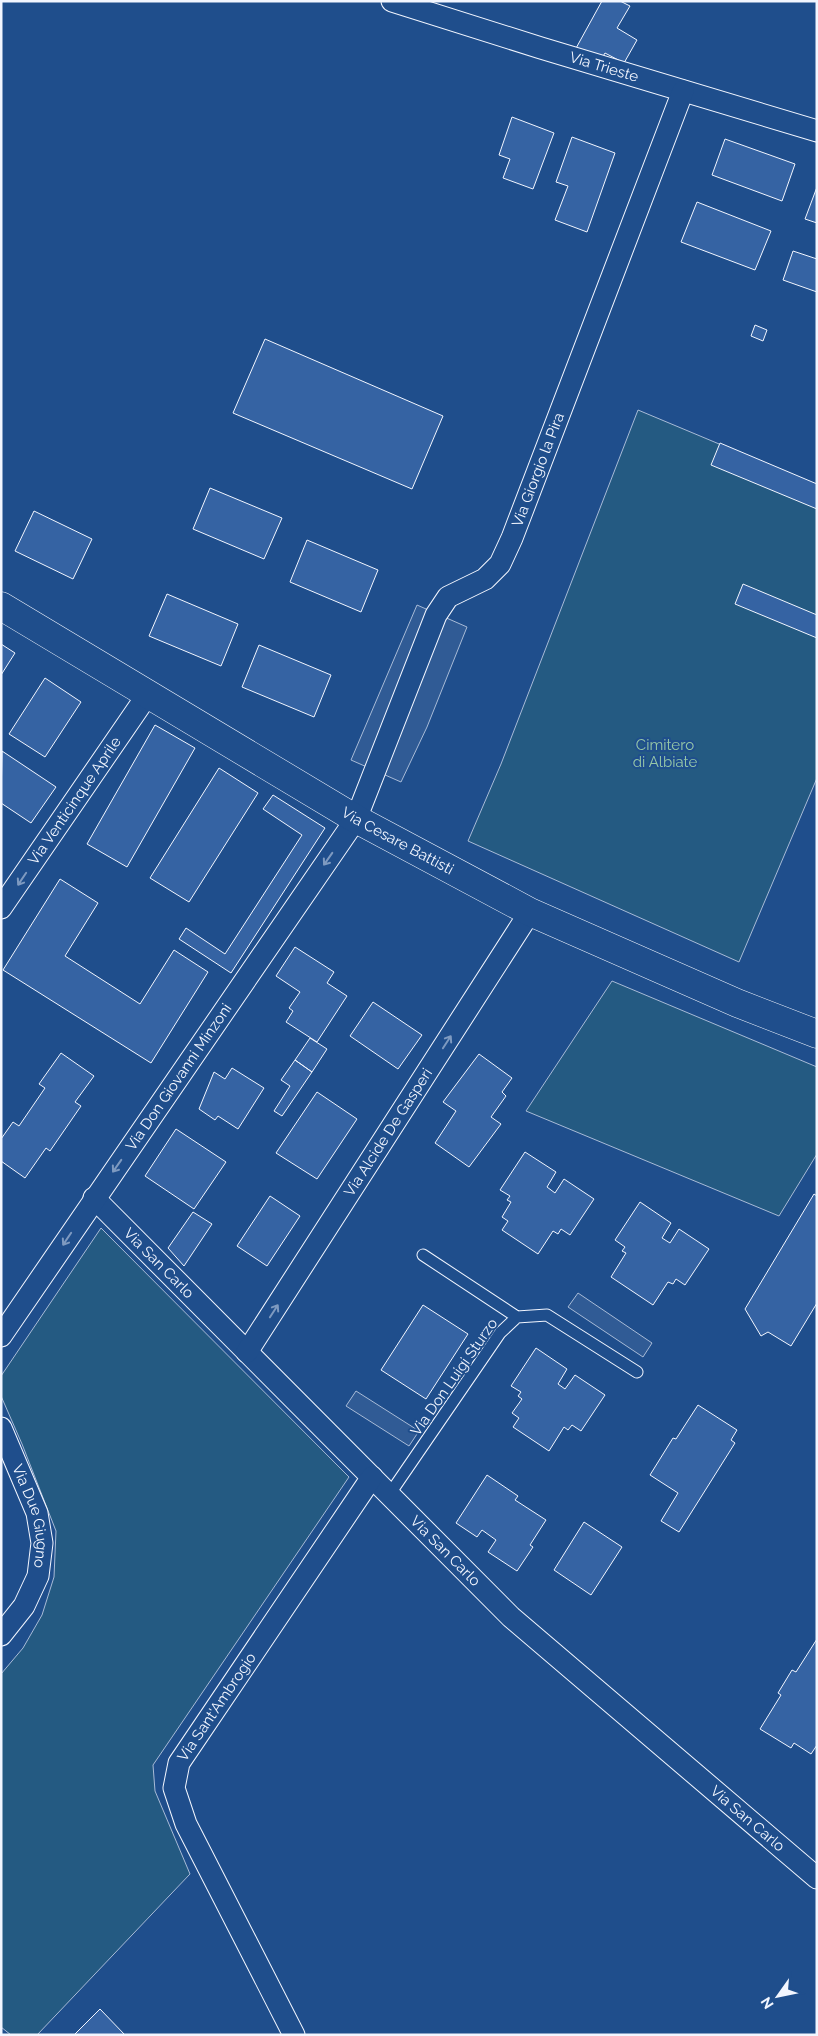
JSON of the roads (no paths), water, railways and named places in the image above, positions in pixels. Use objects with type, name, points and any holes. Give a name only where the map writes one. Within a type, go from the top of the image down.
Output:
[{"type":"street","name":"Via Trieste","points":[[392,1],[817,131]]},
{"type":"street","name":"Via Giorgio la Pira","points":[[356,819],[436,615],[448,597],[485,579],[500,564],[512,538],[684,91]]},
{"type":"street","name":"Via Cesare Battisti","points":[[1,606],[356,819],[530,912],[736,1003],[817,1034]]},
{"type":"street","name":"Via Venticinque Aprile","points":[[1,908],[148,694]]},
{"type":"street","name":"Via Don Giovanni Minzoni","points":[[1,1336],[356,819]]},
{"type":"street","name":"Via Alcide De Gasperi","points":[[247,1352],[530,912]]},
{"type":"street","name":"Via San Carlo","points":[[94,1198],[511,1617],[814,1869]]},
{"type":"street","name":"Via Due Giugno","points":[[1,1635],[24,1606],[38,1576],[42,1543],[37,1513],[3,1436]]},
{"type":"street","name":"Via Sant'Ambrogio","points":[[294,2035],[210,1875],[186,1824],[174,1788],[179,1763],[372,1477]]},
{"type":"lane","points":[[423,1255],[517,1317]]},
{"type":"lane","name":"Via Don Luigi Sturzo","points":[[389,1495],[500,1333],[517,1317],[548,1315],[637,1372]]},
{"type":"park label","name":"Cimitero di Albiate","points":[[665,754]]}]
